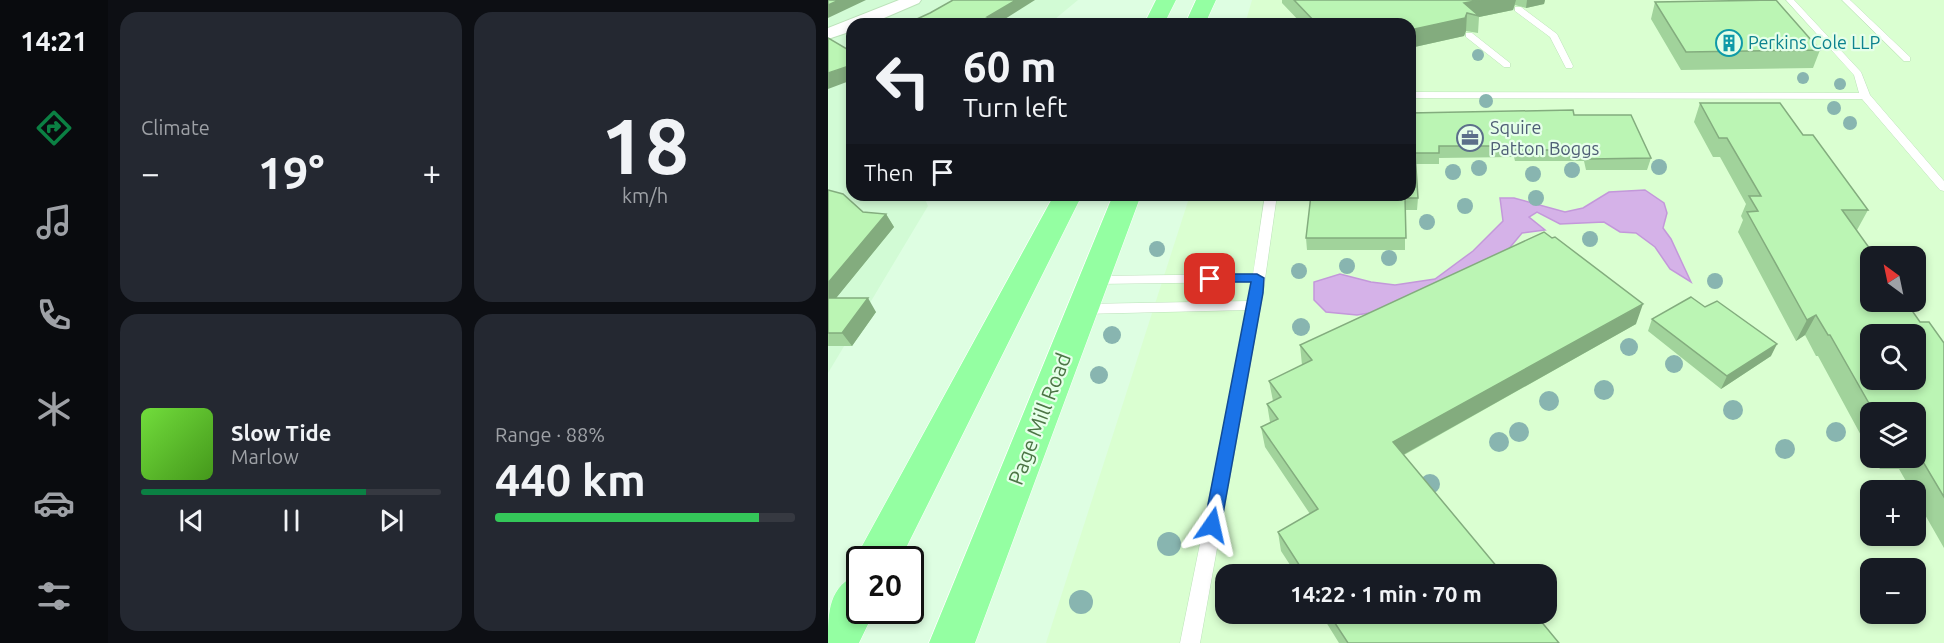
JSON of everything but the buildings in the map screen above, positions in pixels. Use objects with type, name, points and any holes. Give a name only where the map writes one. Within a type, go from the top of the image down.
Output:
[{"type":"main road","points":[[1157,18],[1166,0]]},
{"type":"main road","points":[[1198,18],[1206,0]]},
{"type":"main road","points":[[884,546],[1065,201]]},
{"type":"main road","name":"Page Mill Road","points":[[952,643],[1125,201]]},
{"type":"main road","points":[[834,643],[846,620]]},
{"type":"street","points":[[871,18],[913,0]]},
{"type":"street","points":[[828,34],[846,28]]},
{"type":"lane","points":[[1790,0],[1858,74],[1865,96],[1944,188]]},
{"type":"lane","points":[[1846,0],[1907,59]]},
{"type":"lane","points":[[1518,9],[1554,36],[1569,66]]},
{"type":"lane","points":[[1469,35],[1507,65]]},
{"type":"lane","points":[[1416,95],[1865,96]]},
{"type":"lane","points":[[1190,643],[1254,305],[1270,201]]},
{"type":"lane","points":[[1089,294],[1257,278]]},
{"type":"lane","points":[[1089,294],[1254,305]]},
{"type":"shaded area","points":[[828,0],[1078,0],[1056,18],[846,18],[846,201],[926,201],[928,206],[828,373]]},
{"type":"shaded area","points":[[1252,0],[1944,0],[1944,643],[1046,643],[1188,201],[1416,201],[1416,18],[1247,18]]},
{"type":"shaded area","points":[[1645,190],[1664,203],[1667,213],[1663,228],[1671,239],[1691,282],[1670,269],[1655,247],[1636,233],[1620,232],[1604,222],[1560,224],[1537,212],[1529,217],[1545,230],[1522,233],[1502,257],[1419,305],[1357,315],[1326,312],[1314,300],[1314,282],[1340,274],[1395,285],[1435,279],[1473,251],[1503,221],[1500,198],[1514,198],[1565,212],[1583,208],[1609,192]]},
{"type":"place","name":"Perkins Cole LLP","points":[[1729,43]]},
{"type":"place","name":"Squire Patton Boggs","points":[[1470,138]]},
{"type":"route","points":[[1210,279],[1257,278],[1257,293],[1212,525]]}]
